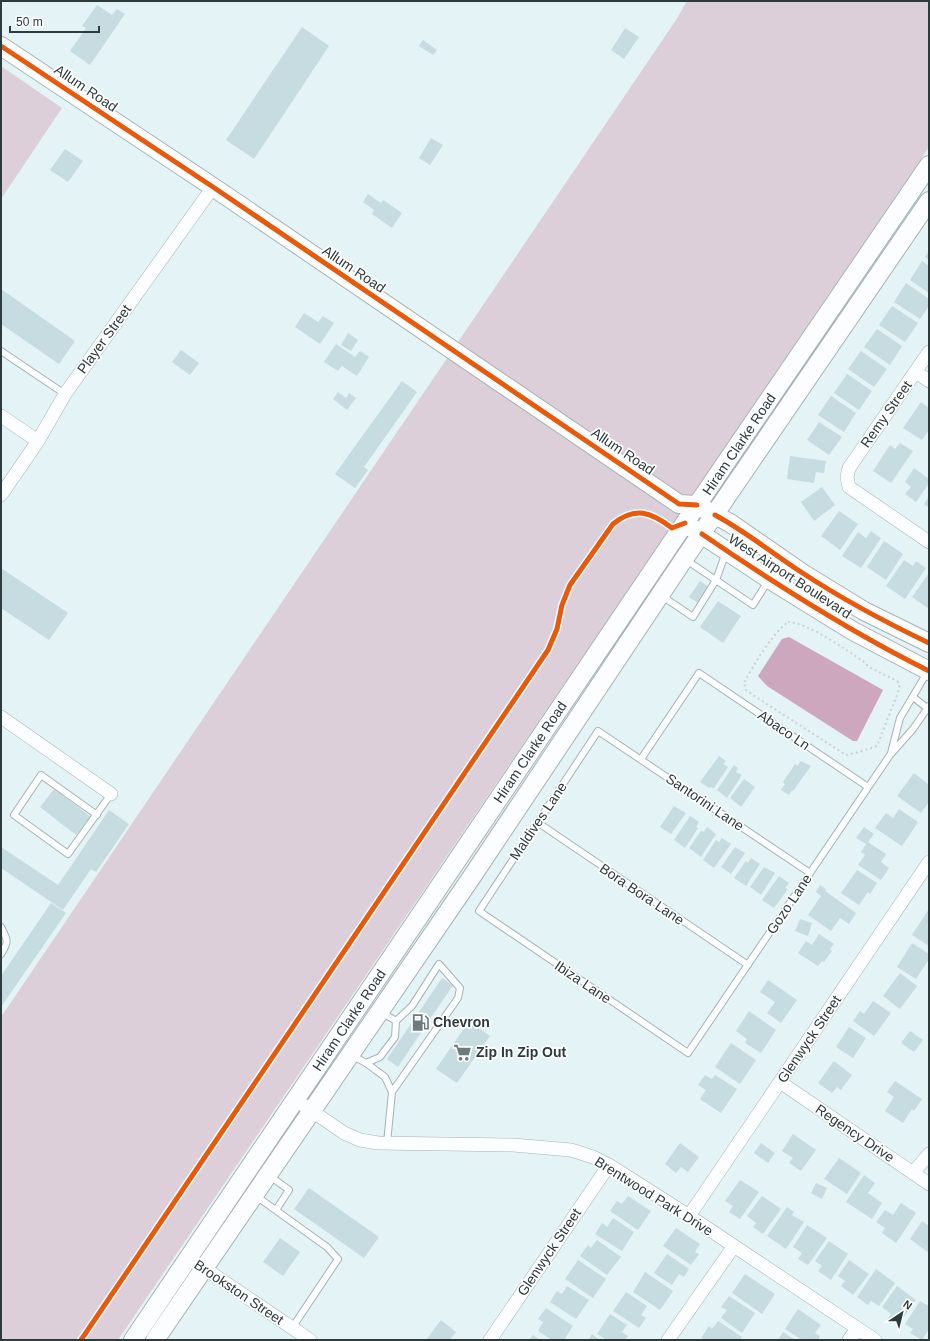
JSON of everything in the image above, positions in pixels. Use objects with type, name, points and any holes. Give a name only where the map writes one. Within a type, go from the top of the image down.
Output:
[{"type":"main road","name":"Allum Road","points":[[1,46],[688,504]]},
{"type":"main road","name":"Hiram Clarke Road","points":[[688,504],[829,312],[927,172]]},
{"type":"main road","name":"Hiram Clarke Road","points":[[155,1340],[511,818],[684,559],[929,201]]},
{"type":"main road","points":[[829,312],[846,323]]},
{"type":"main road","points":[[685,523],[688,504]]},
{"type":"main road","name":"West Airport Boulevard","points":[[688,504],[730,523],[802,573],[864,611],[929,642]]},
{"type":"main road","name":"Hiram Clarke Road","points":[[133,1340],[685,523]]},
{"type":"main road","name":"West Airport Boulevard","points":[[685,523],[769,579],[853,631],[929,671]]},
{"type":"main road","points":[[578,682],[595,693]]},
{"type":"main road","points":[[493,807],[511,818]]},
{"type":"main road","points":[[408,933],[424,946]]},
{"type":"street","name":"Player Street","points":[[1,495],[38,441],[65,394],[213,187]]},
{"type":"street","name":"Remy Street","points":[[929,352],[849,468],[847,477],[849,487],[929,542]]},
{"type":"street","points":[[916,372],[929,380]]},
{"type":"street","points":[[1,416],[38,441]]},
{"type":"street","points":[[1,717],[111,794]]},
{"type":"street","name":"Glenwyck Street","points":[[689,1216],[929,862]]},
{"type":"street","name":"Regency Drive","points":[[780,1082],[929,1184]]},
{"type":"street","name":"Brentwood Park Drive","points":[[296,1100],[344,1133],[360,1140],[387,1143],[513,1145],[571,1150],[593,1157],[609,1165],[689,1216],[875,1340]]},
{"type":"street","points":[[913,1173],[929,1154]]},
{"type":"street","name":"Glenwyck Street","points":[[490,1340],[609,1165]]},
{"type":"street","points":[[668,1340],[734,1246]]},
{"type":"street","name":"Brookston Street","points":[[189,1258],[310,1340]]},
{"type":"street","points":[[849,1340],[857,1328]]},
{"type":"lane","points":[[1,351],[65,394]]},
{"type":"lane","points":[[660,596],[693,617],[716,580],[727,550]]},
{"type":"lane","points":[[684,559],[753,605],[769,579]]},
{"type":"lane","points":[[890,755],[900,718],[929,671]]},
{"type":"lane","name":"Abaco Ln","points":[[641,759],[699,673],[868,788]]},
{"type":"lane","points":[[890,755],[913,729],[928,707],[913,698]]},
{"type":"lane","name":"Santorini Lane","points":[[598,731],[810,873]]},
{"type":"lane","name":"Maldives Lane","points":[[479,911],[598,731]]},
{"type":"lane","name":"Gozo Lane","points":[[688,1053],[890,755]]},
{"type":"lane","points":[[97,815],[41,776],[14,815],[68,854],[97,815],[111,794]]},
{"type":"lane","name":"Bora Bora Lane","points":[[537,822],[748,965]]},
{"type":"lane","name":"Ibiza Lane","points":[[479,911],[688,1053]]},
{"type":"lane","points":[[1,927],[7,938],[7,945],[1,954]]},
{"type":"lane","points":[[366,1063],[380,1057],[395,1037],[396,1021],[412,1006],[439,964],[460,988],[458,998],[392,1092],[387,1143]]},
{"type":"lane","points":[[379,1011],[396,1021]]},
{"type":"lane","points":[[350,1054],[366,1063],[385,1077],[392,1092]]},
{"type":"lane","points":[[268,1175],[289,1190],[276,1210]]},
{"type":"lane","points":[[254,1195],[327,1247],[338,1259],[292,1328]]},
{"type":"path","points":[[788,622],[795,622],[815,631],[900,684],[900,688],[877,746],[846,755],[746,690],[744,683],[747,677],[773,638],[788,622]]},
{"type":"shaded area","points":[[687,1],[929,1],[929,147],[118,1340],[1,1340],[1,1017],[676,20]]},
{"type":"shaded area","points":[[1,66],[62,108],[1,199]]},
{"type":"shaded area","points":[[789,637],[883,690],[857,741],[853,741],[767,686],[758,676],[782,639]]},
{"type":"building","points":[[97,5],[112,15],[117,9],[125,14],[90,65],[70,51],[86,28],[82,26]]},
{"type":"building","points":[[302,27],[329,46],[254,159],[226,140]]},
{"type":"building","points":[[625,28],[639,37],[624,59],[611,50]]},
{"type":"building","points":[[423,40],[437,50],[433,55],[419,46]]},
{"type":"building","points":[[431,138],[443,145],[430,165],[419,158]]},
{"type":"building","points":[[65,149],[83,161],[68,182],[50,170]]},
{"type":"building","points":[[368,194],[381,203],[383,200],[402,213],[392,228],[372,214],[374,210],[363,202]]},
{"type":"building","points":[[929,251],[929,260],[925,257]]},
{"type":"building","points":[[922,261],[929,266],[929,293],[910,280]]},
{"type":"building","points":[[906,283],[929,299],[929,306],[920,319],[894,302]]},
{"type":"building","points":[[1,289],[75,341],[59,364],[1,324]]},
{"type":"building","points":[[892,306],[918,323],[905,342],[879,325]]},
{"type":"building","points":[[304,313],[318,322],[323,316],[334,323],[320,344],[295,327]]},
{"type":"building","points":[[877,329],[902,346],[890,365],[864,347]]},
{"type":"building","points":[[348,333],[358,340],[351,351],[341,345]]},
{"type":"building","points":[[336,344],[355,357],[360,351],[369,357],[357,376],[342,366],[338,371],[324,362]]},
{"type":"building","points":[[181,350],[199,363],[190,375],[172,362]]},
{"type":"building","points":[[861,351],[887,369],[874,387],[848,369]]},
{"type":"building","points":[[847,374],[872,391],[859,410],[834,393]]},
{"type":"building","points":[[402,381],[417,392],[364,467],[368,470],[355,488],[335,474]]},
{"type":"building","points":[[338,392],[346,398],[349,393],[356,398],[347,410],[333,399]]},
{"type":"building","points":[[831,396],[856,413],[844,432],[818,415]]},
{"type":"building","points":[[921,402],[929,408],[929,430],[922,440],[903,428]]},
{"type":"building","points":[[819,422],[842,437],[829,455],[807,440]]},
{"type":"building","points":[[900,443],[913,451],[891,483],[873,471],[890,445],[895,449]]},
{"type":"building","points":[[790,456],[826,461],[824,473],[816,472],[814,483],[787,479]]},
{"type":"building","points":[[914,468],[929,479],[929,483],[916,502],[905,494],[911,487],[905,482]]},
{"type":"building","points":[[822,487],[835,505],[814,521],[801,502]]},
{"type":"building","points":[[929,496],[929,508],[924,504]]},
{"type":"building","points":[[839,511],[858,524],[840,550],[821,536]]},
{"type":"building","points":[[871,531],[881,538],[861,568],[842,556],[858,532],[866,538]]},
{"type":"building","points":[[884,541],[903,554],[886,580],[867,567]]},
{"type":"building","points":[[904,560],[913,566],[916,561],[926,568],[905,599],[886,586]]},
{"type":"building","points":[[1,568],[68,613],[49,640],[1,608]]},
{"type":"building","points":[[929,573],[929,609],[912,597]]},
{"type":"building","points":[[700,581],[709,587],[698,603],[689,597]]},
{"type":"building","points":[[718,601],[741,616],[723,643],[700,627]]},
{"type":"building","points":[[719,756],[726,761],[723,764],[728,767],[714,788],[709,788],[700,782]]},
{"type":"building","points":[[801,761],[811,766],[789,795],[781,790],[785,784],[783,782],[795,764],[797,766]]},
{"type":"building","points":[[734,765],[738,768],[736,772],[742,775],[727,798],[717,790]]},
{"type":"building","points":[[914,773],[929,785],[929,802],[921,813],[897,796]]},
{"type":"building","points":[[744,779],[755,787],[741,807],[730,798]]},
{"type":"building","points":[[54,789],[91,817],[76,835],[40,807]]},
{"type":"building","points":[[674,806],[686,813],[671,834],[660,827]]},
{"type":"building","points":[[899,809],[918,822],[902,846],[875,828],[886,813],[893,818]]},
{"type":"building","points":[[109,810],[129,824],[96,872],[91,869],[63,910],[1,868],[1,847],[58,885]]},
{"type":"building","points":[[690,816],[699,822],[696,827],[698,828],[685,848],[674,840]]},
{"type":"building","points":[[707,827],[716,834],[701,857],[689,848],[701,831],[704,832]]},
{"type":"building","points":[[864,827],[874,834],[868,842],[886,854],[881,862],[889,868],[881,880],[858,865],[865,855],[861,852],[866,844],[856,838]]},
{"type":"building","points":[[722,838],[731,844],[714,868],[703,860],[716,840],[719,842]]},
{"type":"building","points":[[735,847],[745,853],[731,874],[721,867]]},
{"type":"building","points":[[751,858],[760,864],[746,886],[734,878],[746,861],[748,863]]},
{"type":"building","points":[[764,867],[775,873],[761,895],[750,887]]},
{"type":"building","points":[[857,870],[877,883],[870,894],[868,892],[859,905],[841,893]]},
{"type":"building","points":[[779,876],[789,883],[785,888],[788,889],[774,908],[762,900]]},
{"type":"building","points":[[820,885],[826,889],[825,891],[856,913],[849,924],[840,918],[831,931],[808,915],[821,896],[816,892]]},
{"type":"building","points":[[51,903],[66,913],[1,1007],[1,976]]},
{"type":"building","points":[[929,909],[929,946],[912,935]]},
{"type":"building","points":[[800,919],[812,923],[808,936],[795,931]]},
{"type":"building","points":[[819,934],[834,944],[830,949],[832,951],[824,962],[822,961],[818,966],[798,953],[806,941],[812,945]]},
{"type":"building","points":[[912,943],[929,954],[929,959],[916,979],[897,967]]},
{"type":"building","points":[[900,973],[917,986],[900,1009],[883,996]]},
{"type":"building","name":"Chevron","points":[[442,978],[453,985],[398,1067],[387,1059]]},
{"type":"building","points":[[768,980],[797,1000],[781,1023],[767,1013],[775,1002],[760,992]]},
{"type":"building","points":[[873,1001],[891,1013],[874,1036],[853,1021],[860,1011],[864,1014]]},
{"type":"building","points":[[749,1011],[776,1030],[761,1053],[745,1043],[747,1039],[736,1031]]},
{"type":"building","name":"Zip In Zip Out","points":[[469,1021],[490,1036],[457,1083],[436,1069]]},
{"type":"building","points":[[849,1027],[866,1038],[853,1058],[836,1047]]},
{"type":"building","points":[[910,1031],[923,1040],[914,1052],[901,1043]]},
{"type":"building","points":[[731,1043],[756,1060],[740,1084],[715,1067]]},
{"type":"building","points":[[834,1061],[852,1075],[841,1090],[837,1087],[832,1093],[818,1083]]},
{"type":"building","points":[[705,1075],[712,1079],[715,1075],[737,1089],[721,1113],[700,1099],[706,1090],[698,1085]]},
{"type":"building","points":[[895,1081],[922,1099],[914,1111],[912,1109],[903,1123],[885,1111],[894,1097],[887,1092]]},
{"type":"building","points":[[793,1134],[816,1150],[801,1171],[789,1163],[793,1158],[782,1151]]},
{"type":"building","points":[[680,1143],[699,1157],[688,1172],[681,1167],[676,1173],[665,1164]]},
{"type":"building","points":[[761,1143],[775,1153],[768,1163],[754,1153]]},
{"type":"building","points":[[839,1158],[861,1173],[847,1194],[824,1179]]},
{"type":"building","points":[[864,1175],[875,1183],[868,1193],[882,1203],[872,1219],[846,1202]]},
{"type":"building","points":[[740,1180],[759,1192],[740,1219],[729,1212],[733,1206],[725,1201]]},
{"type":"building","points":[[816,1183],[827,1188],[822,1199],[811,1193]]},
{"type":"building","points":[[309,1188],[379,1237],[364,1258],[294,1209]]},
{"type":"building","points":[[628,1196],[651,1211],[638,1230],[610,1211],[617,1201],[622,1204]]},
{"type":"building","points":[[762,1196],[781,1209],[763,1234],[753,1227],[756,1223],[747,1216]]},
{"type":"building","points":[[901,1203],[916,1213],[896,1243],[882,1233],[885,1228],[876,1222],[885,1210],[893,1215]]},
{"type":"building","points":[[787,1207],[794,1212],[792,1215],[804,1222],[786,1249],[767,1236]]},
{"type":"building","points":[[613,1218],[634,1232],[622,1251],[595,1234],[602,1223],[607,1227]]},
{"type":"building","points":[[922,1221],[929,1226],[929,1253],[910,1239]]},
{"type":"building","points":[[807,1225],[827,1238],[808,1265],[798,1259],[802,1253],[793,1247]]},
{"type":"building","points":[[676,1228],[700,1244],[695,1252],[699,1254],[691,1265],[663,1246]]},
{"type":"building","points":[[280,1238],[300,1252],[283,1276],[263,1262]]},
{"type":"building","points":[[597,1240],[621,1257],[607,1275],[580,1256],[588,1245],[591,1248]]},
{"type":"building","points":[[829,1241],[848,1254],[831,1280],[818,1271],[822,1266],[815,1261]]},
{"type":"building","points":[[667,1254],[689,1269],[684,1277],[679,1274],[672,1285],[654,1273]]},
{"type":"building","points":[[578,1260],[606,1279],[593,1298],[565,1279]]},
{"type":"building","points":[[849,1260],[869,1274],[853,1295],[841,1286],[845,1281],[838,1276]]},
{"type":"building","points":[[876,1269],[895,1283],[879,1306],[871,1301],[868,1305],[857,1297]]},
{"type":"building","points":[[645,1272],[673,1291],[660,1310],[633,1292]]},
{"type":"building","points":[[745,1274],[775,1294],[762,1314],[732,1293]]},
{"type":"building","points":[[567,1286],[589,1300],[576,1319],[550,1302],[557,1291],[562,1294]]},
{"type":"building","points":[[897,1286],[916,1300],[898,1325],[888,1318],[891,1314],[882,1307]]},
{"type":"building","points":[[626,1292],[647,1306],[641,1315],[646,1318],[639,1328],[613,1311]]},
{"type":"building","points":[[729,1296],[755,1313],[742,1333],[721,1318],[727,1310],[721,1307]]},
{"type":"building","points":[[920,1301],[929,1306],[929,1329],[922,1340],[910,1333],[913,1329],[905,1324]]},
{"type":"building","points":[[546,1308],[573,1326],[564,1340],[552,1340],[538,1331],[543,1322],[538,1319]]},
{"type":"building","points":[[798,1309],[821,1325],[815,1333],[820,1336],[818,1340],[802,1340],[785,1329]]},
{"type":"building","points":[[610,1314],[627,1325],[622,1332],[628,1336],[625,1340],[607,1340],[597,1334]]},
{"type":"building","points":[[441,1320],[456,1332],[450,1340],[426,1340]]},
{"type":"building","points":[[718,1321],[742,1337],[740,1340],[705,1340],[701,1338],[709,1326],[712,1329]]},
{"type":"building","points":[[783,1332],[795,1340],[778,1340]]},
{"type":"building","points":[[592,1334],[600,1340],[588,1340]]},
{"type":"building","points":[[533,1335],[540,1340],[529,1340]]},
{"type":"cycle path","points":[[1,46],[213,187],[679,504],[697,505]]},
{"type":"cycle path","points":[[81,1340],[548,650],[557,629],[562,605],[570,585],[613,524],[621,518],[636,513],[650,515],[672,528],[685,523]]},
{"type":"cycle path","points":[[715,515],[737,528],[832,592],[929,643]]},
{"type":"cycle path","points":[[702,534],[813,607],[870,640],[929,671]]},
{"type":"place","name":"Chevron","points":[[420,1022]]},
{"type":"place","name":"Zip In Zip Out","points":[[463,1052]]}]
